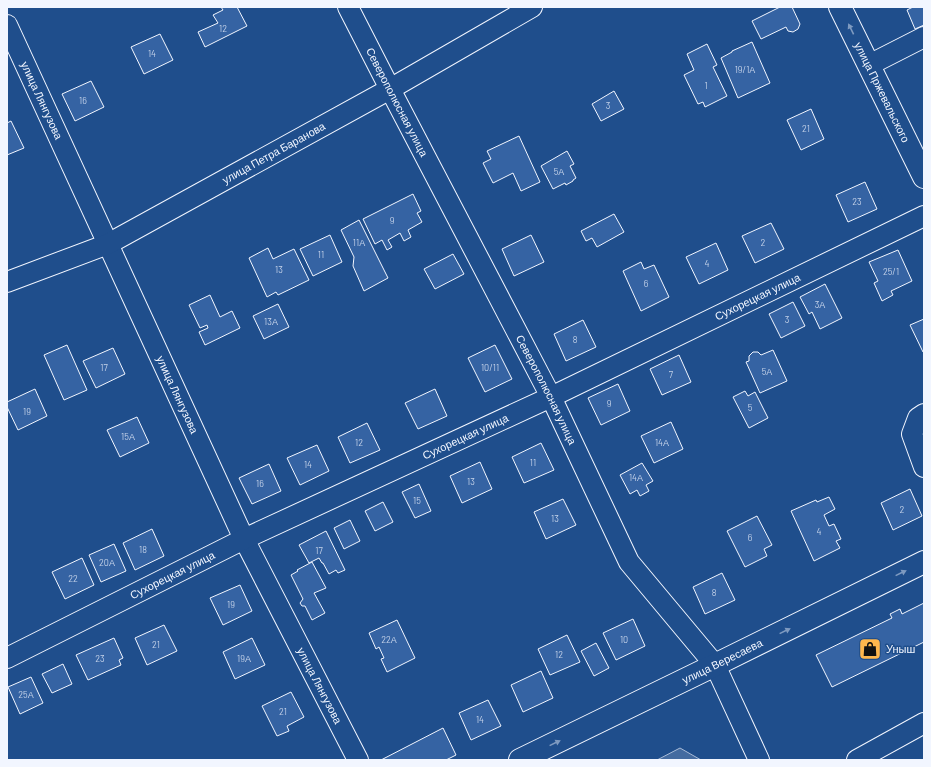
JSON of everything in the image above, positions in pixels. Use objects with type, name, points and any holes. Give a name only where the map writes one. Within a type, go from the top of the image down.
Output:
[{"type":"main road","name":"улица Пржевальского","points":[[840,7],[924,177]]},
{"type":"main road","name":"улица Вересаева","points":[[520,760],[715,666],[924,562]]},
{"type":"street","name":"Северополюсная улица","points":[[348,7],[551,397],[629,562],[715,666],[759,760]]},
{"type":"street","name":"улица Петра Баранова","points":[[7,282],[108,244],[390,89],[532,7]]},
{"type":"street","name":"улица Лянгузова","points":[[7,25],[244,539],[358,760]]},
{"type":"street","points":[[869,65],[924,37]]},
{"type":"street","name":"Сухорецкая улица","points":[[7,658],[244,539],[551,397],[924,216]]},
{"type":"street","points":[[924,414],[918,418],[912,434],[924,467]]},
{"type":"street","points":[[858,760],[924,723]]},
{"type":"water","points":[[680,748],[701,760],[657,760]]},
{"type":"building","points":[[221,7],[237,7],[247,26],[205,47],[198,32],[218,23],[213,15],[223,10]]},
{"type":"building","points":[[780,7],[792,7],[800,24],[798,29],[793,32],[788,31],[786,27],[761,39],[752,21]]},
{"type":"building","points":[[913,7],[924,7],[924,25],[915,29],[907,10]]},
{"type":"building","points":[[160,34],[173,60],[144,74],[131,47]]},
{"type":"building","points":[[752,42],[770,83],[738,98],[721,58]]},
{"type":"building","points":[[707,44],[717,65],[713,67],[727,96],[705,107],[703,102],[698,104],[684,75],[694,70],[687,54]]},
{"type":"building","points":[[91,81],[104,107],[75,121],[62,94]]},
{"type":"building","points":[[614,91],[624,109],[601,121],[592,104]]},
{"type":"building","points":[[811,109],[824,139],[801,150],[787,120]]},
{"type":"building","points":[[11,121],[24,148],[7,155],[7,123]]},
{"type":"building","points":[[519,136],[540,182],[521,191],[513,173],[493,183],[483,163],[491,159],[487,151]]},
{"type":"building","points":[[567,151],[574,164],[570,166],[576,178],[566,185],[565,183],[553,189],[541,166]]},
{"type":"building","points":[[865,182],[877,209],[848,222],[836,195]]},
{"type":"building","points":[[413,194],[421,211],[417,213],[422,222],[408,230],[411,237],[404,241],[400,233],[388,240],[392,247],[387,250],[382,240],[375,244],[363,219]]},
{"type":"building","points":[[614,214],[624,232],[597,247],[592,238],[586,241],[581,231]]},
{"type":"building","points":[[359,220],[388,278],[364,291],[353,266],[354,257],[341,230]]},
{"type":"building","points":[[771,223],[784,249],[755,263],[742,236]]},
{"type":"building","points":[[330,235],[342,262],[313,276],[300,249]]},
{"type":"building","points":[[531,235],[544,262],[514,276],[502,249]]},
{"type":"building","points":[[716,243],[728,270],[699,284],[686,257]]},
{"type":"building","points":[[268,248],[273,259],[294,249],[309,280],[278,295],[276,292],[267,297],[249,258]]},
{"type":"building","points":[[898,250],[912,281],[891,291],[893,295],[882,301],[874,283],[878,281],[869,262]]},
{"type":"building","points":[[453,254],[464,274],[435,289],[424,269]]},
{"type":"building","points":[[641,262],[644,269],[654,265],[669,297],[641,311],[623,271]]},
{"type":"building","points":[[825,284],[842,318],[820,329],[812,312],[809,314],[800,297]]},
{"type":"building","points":[[210,295],[220,317],[232,311],[240,328],[205,345],[199,332],[208,328],[207,325],[200,328],[189,305]]},
{"type":"building","points":[[793,302],[805,326],[781,338],[769,314]]},
{"type":"building","points":[[278,304],[289,327],[264,339],[253,316]]},
{"type":"building","points":[[924,319],[924,352],[923,352],[910,325]]},
{"type":"building","points":[[583,320],[596,347],[566,361],[554,334]]},
{"type":"building","points":[[67,345],[87,390],[64,400],[44,355]]},
{"type":"building","points":[[495,345],[512,379],[485,392],[468,358]]},
{"type":"building","points":[[113,348],[125,374],[96,388],[83,361]]},
{"type":"building","points":[[773,350],[787,381],[760,393],[746,362],[749,361],[749,356],[753,352],[758,352],[761,355]]},
{"type":"building","points":[[679,355],[691,382],[662,395],[650,369]]},
{"type":"building","points":[[618,384],[630,411],[601,425],[588,398]]},
{"type":"building","points":[[35,389],[47,416],[18,430],[7,407],[7,402]]},
{"type":"building","points":[[435,389],[447,416],[418,429],[405,403]]},
{"type":"building","points":[[745,391],[748,396],[755,392],[768,418],[749,428],[733,397]]},
{"type":"building","points":[[137,417],[149,443],[120,457],[107,430]]},
{"type":"building","points":[[671,422],[683,449],[654,463],[641,436]]},
{"type":"building","points":[[367,423],[380,450],[350,463],[338,437]]},
{"type":"building","points":[[541,443],[554,470],[524,483],[512,457]]},
{"type":"building","points":[[317,445],[329,471],[300,485],[287,458]]},
{"type":"building","points":[[480,462],[492,489],[462,503],[450,476]]},
{"type":"building","points":[[642,463],[653,481],[646,485],[649,491],[640,496],[637,490],[630,494],[620,475]]},
{"type":"building","points":[[269,464],[281,491],[252,504],[239,478]]},
{"type":"building","points":[[419,484],[431,511],[415,518],[402,492]]},
{"type":"building","points":[[910,489],[922,516],[893,530],[881,503]]},
{"type":"building","points":[[829,497],[835,509],[824,515],[829,526],[834,524],[841,539],[836,541],[840,548],[814,561],[791,511],[816,500],[817,502]]},
{"type":"building","points":[[563,499],[576,525],[546,539],[534,512]]},
{"type":"building","points":[[383,502],[393,522],[375,531],[365,511]]},
{"type":"building","points":[[757,516],[772,545],[764,549],[767,556],[745,567],[727,531]]},
{"type":"building","points":[[350,520],[360,541],[344,549],[334,528]]},
{"type":"building","points":[[152,529],[164,556],[135,570],[123,543]]},
{"type":"building","points":[[326,531],[345,570],[338,573],[336,570],[329,574],[319,558],[309,563],[299,545]]},
{"type":"building","points":[[114,544],[126,571],[101,582],[89,555]]},
{"type":"building","points":[[82,558],[94,585],[65,599],[52,572]]},
{"type":"building","points":[[312,562],[326,588],[314,593],[325,613],[312,620],[305,606],[302,606],[300,603],[303,599],[291,575]]},
{"type":"building","points":[[722,573],[735,600],[705,614],[693,587]]},
{"type":"building","points":[[240,585],[252,611],[223,625],[210,598]]},
{"type":"building","name":"Уныш","points":[[924,603],[924,642],[832,687],[816,655],[892,618],[890,614],[900,609],[902,614]]},
{"type":"building","points":[[633,619],[645,646],[616,660],[603,633]]},
{"type":"building","points":[[397,620],[415,658],[387,672],[381,659],[384,658],[379,647],[376,649],[369,633]]},
{"type":"building","points":[[164,625],[177,651],[147,665],[135,638]]},
{"type":"building","points":[[567,635],[580,662],[550,675],[538,649]]},
{"type":"building","points":[[114,638],[123,658],[119,660],[121,665],[88,680],[76,655]]},
{"type":"building","points":[[252,638],[265,665],[235,679],[223,652]]},
{"type":"building","points":[[596,643],[609,668],[594,676],[581,651]]},
{"type":"building","points":[[63,664],[72,684],[52,693],[42,674]]},
{"type":"building","points":[[541,671],[553,698],[523,712],[511,685]]},
{"type":"building","points":[[31,677],[43,703],[20,714],[8,687]]},
{"type":"building","points":[[291,692],[304,717],[287,726],[289,731],[277,736],[262,706]]},
{"type":"building","points":[[488,700],[501,726],[471,740],[459,713]]},
{"type":"building","points":[[443,728],[456,755],[446,760],[381,760]]},
{"type":"place","name":"Уныш","points":[[870,649]]}]
